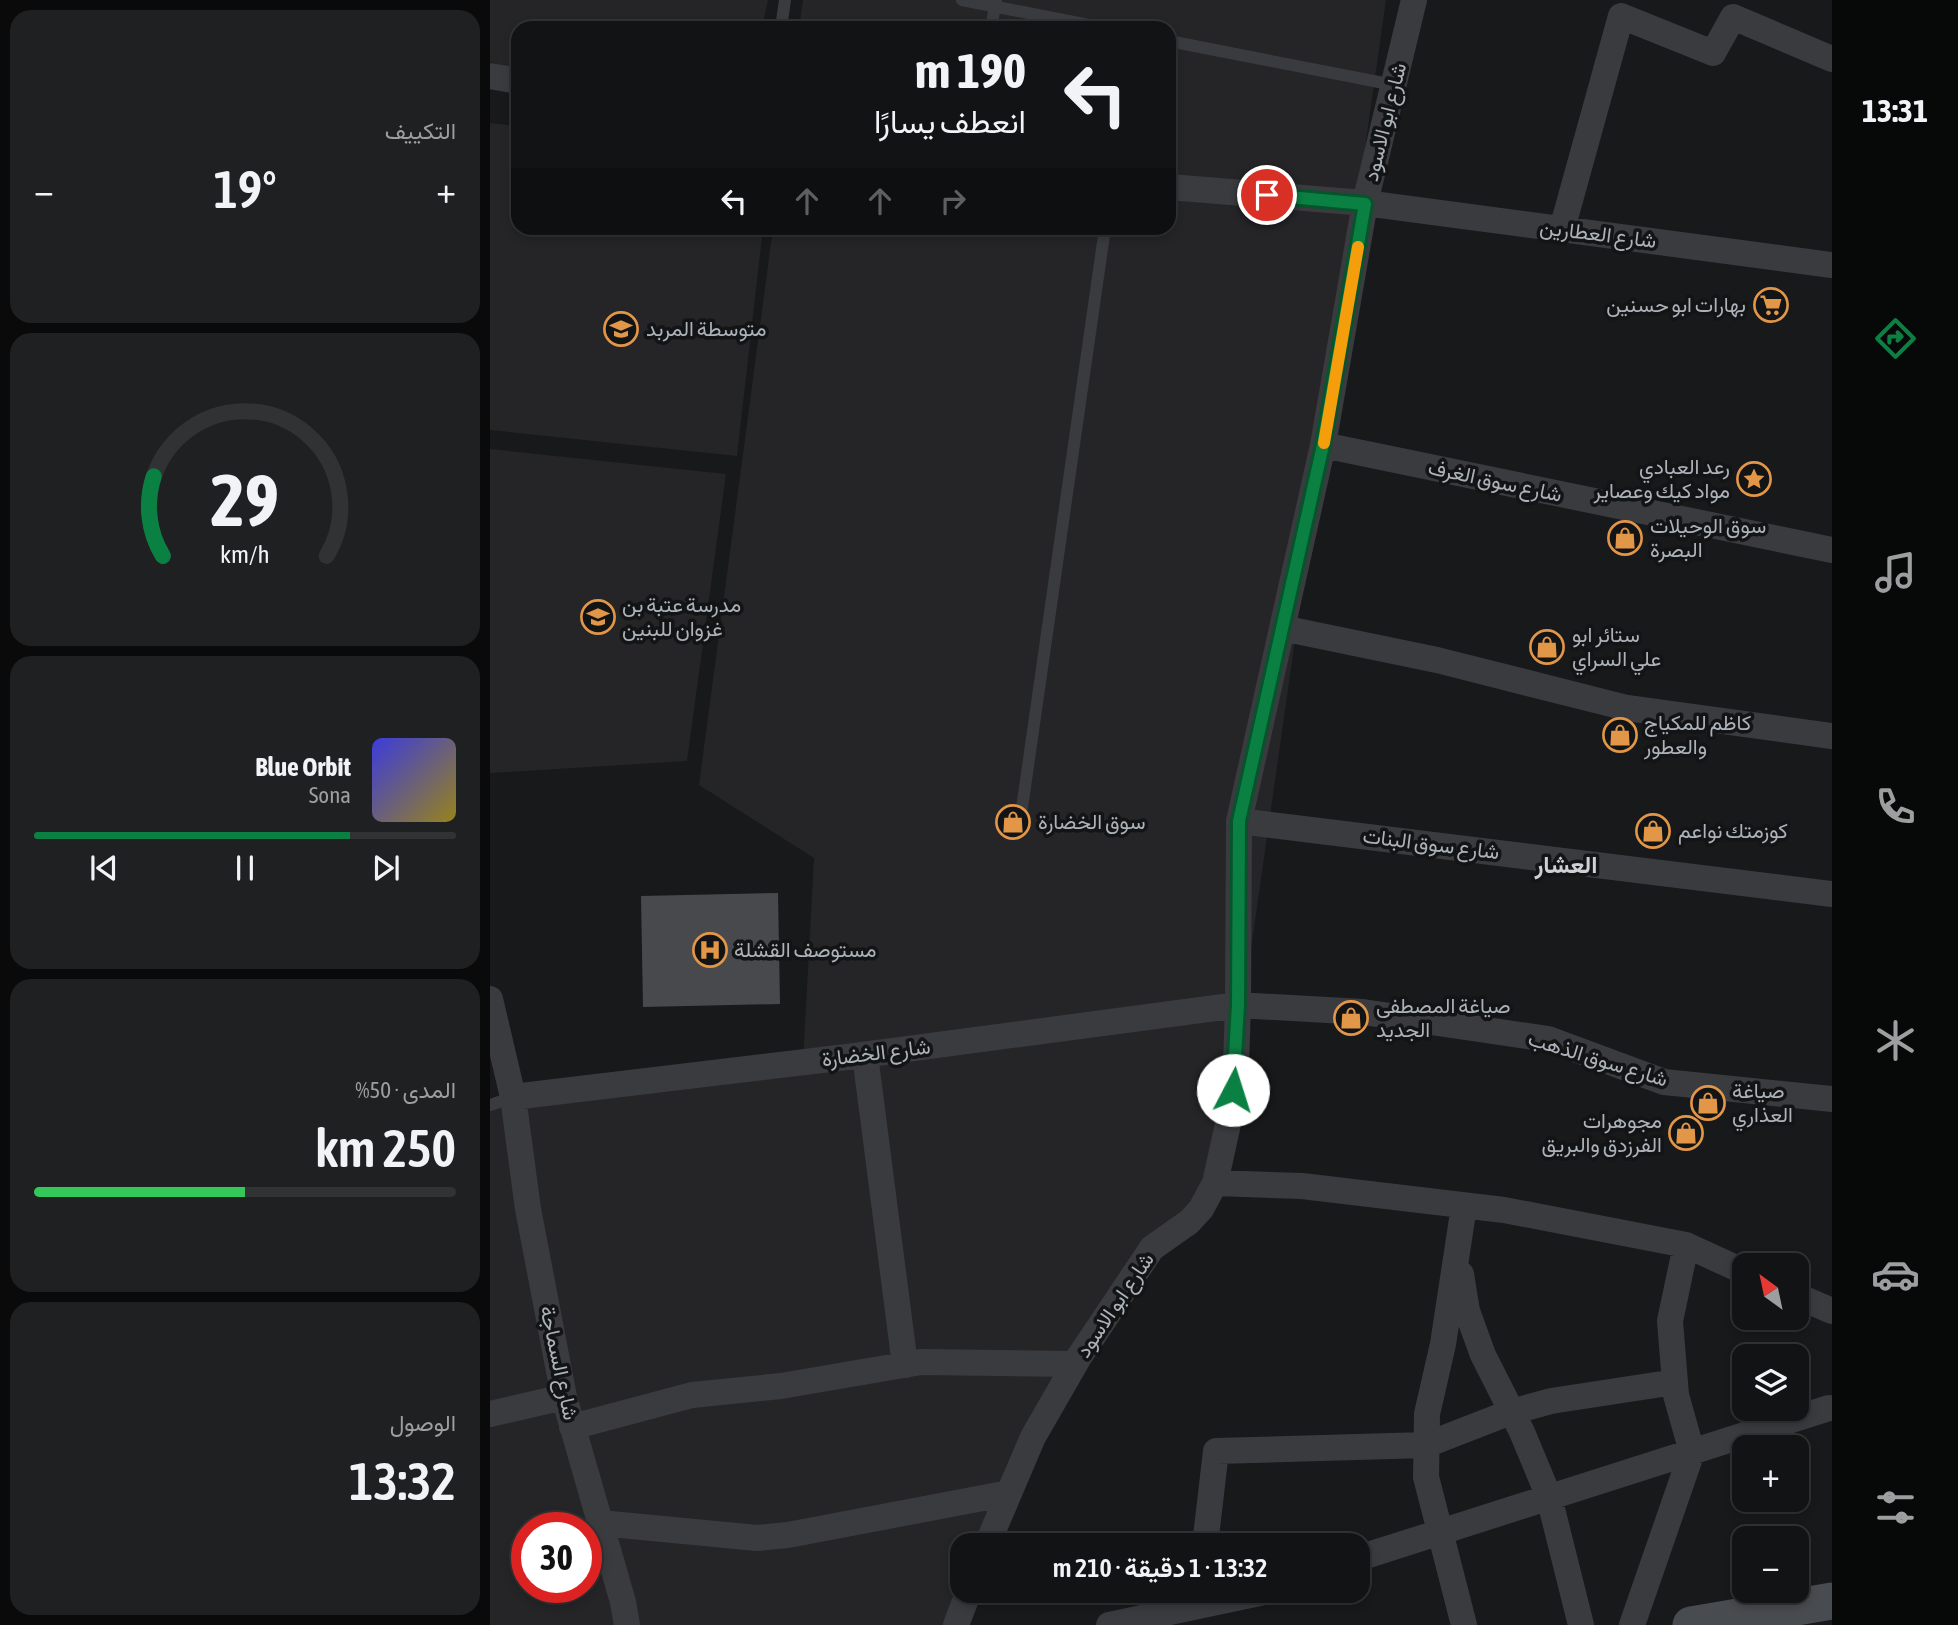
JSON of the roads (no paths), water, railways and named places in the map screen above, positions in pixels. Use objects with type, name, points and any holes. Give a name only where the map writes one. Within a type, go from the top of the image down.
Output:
[{"type":"main road","points":[[1691,1625],[1832,1601]]},
{"type":"street","name":"شارع ابو الاسود","points":[[992,1533],[1033,1437],[1075,1364],[1152,1248],[1189,1222],[1201,1209],[1215,1183],[1233,1090],[1238,1005],[1239,821],[1323,445],[1365,204],[1414,0]]},
{"type":"street","points":[[1562,229],[1621,16],[1713,53],[1733,17],[1832,59]]},
{"type":"street","points":[[490,76],[511,80]]},
{"type":"street","name":"شارع العطارين","points":[[1176,188],[1365,204],[1832,265]]},
{"type":"street","name":"شارع سوق الغرف","points":[[1323,445],[1832,550]]},
{"type":"street","points":[[1282,628],[1437,660],[1627,708],[1832,736]]},
{"type":"street","name":"شارع سوق البنات","points":[[1239,821],[1832,894]]},
{"type":"street","name":"شارع السماجة","points":[[490,999],[501,1101],[528,1209],[564,1397],[597,1512]]},
{"type":"street","name":"شارع الخضارة","points":[[501,1101],[1238,1005]]},
{"type":"street","name":"شارع سوق الذهب","points":[[1238,1005],[1363,1012],[1548,1039],[1664,1082],[1832,1099]]},
{"type":"street","points":[[865,1055],[905,1365]]},
{"type":"street","points":[[1215,1183],[1301,1186],[1504,1210],[1686,1245],[1732,1266]]},
{"type":"street","points":[[1464,1206],[1443,1344],[1427,1414],[1426,1445],[1426,1477],[1464,1625]]},
{"type":"street","points":[[1632,1625],[1692,1452],[1676,1395],[1670,1321],[1686,1245]]},
{"type":"street","points":[[1457,1252],[1467,1311],[1483,1354],[1549,1497],[1581,1625]]},
{"type":"street","points":[[1810,1302],[1832,1311]]},
{"type":"street","points":[[572,1427],[692,1395],[781,1387],[920,1362],[1075,1364]]},
{"type":"street","points":[[1206,1533],[1216,1451],[1426,1445],[1511,1412],[1551,1401],[1675,1382]]},
{"type":"street","points":[[490,1414],[564,1397]]},
{"type":"street","points":[[1370,1555],[1692,1452],[1831,1413]]},
{"type":"street","points":[[602,1523],[757,1538],[788,1535],[1009,1493]]},
{"type":"street","name":"شارع السماجة","points":[[602,1530],[627,1625]]},
{"type":"street","points":[[956,1625],[964,1603]]},
{"type":"street","points":[[1109,1625],[1182,1603]]},
{"type":"lane","points":[[782,21],[785,0]]},
{"type":"lane","points":[[962,0],[995,3],[1073,21]]},
{"type":"lane","points":[[992,21],[995,3]]},
{"type":"lane","points":[[1176,42],[1394,85]]},
{"type":"lane","points":[[1022,808],[1104,235]]},
{"type":"place","name":"بهارات ابو حسنين","points":[[1771,305]]},
{"type":"place","name":"متوسطة المربد","points":[[621,329]]},
{"type":"place","name":"رعد العبادي مواد كيك وعصاير","points":[[1754,479]]},
{"type":"place","name":"سوق الوحيلات البصرة","points":[[1625,538]]},
{"type":"place","name":"مدرسة عتبة بن غزوان للبنين","points":[[598,617]]},
{"type":"place","name":"ستائر ابو علي السراي","points":[[1547,647]]},
{"type":"place","name":"كاظم للمكياج والعطور","points":[[1620,735]]},
{"type":"place","name":"سوق الخضارة","points":[[1013,822]]},
{"type":"place","name":"كوزمتك نواعم","points":[[1653,831]]},
{"type":"place","name":"مستوصف القشلة","points":[[710,950]]},
{"type":"place","name":"صياغة المصطفى الجديد","points":[[1351,1018]]},
{"type":"place","name":"صياغة العذاري","points":[[1708,1103]]},
{"type":"place","name":"مجوهرات الفرزدق والبريق","points":[[1686,1133]]},
{"type":"district","name":"العشار","points":[[1566,865]]}]
